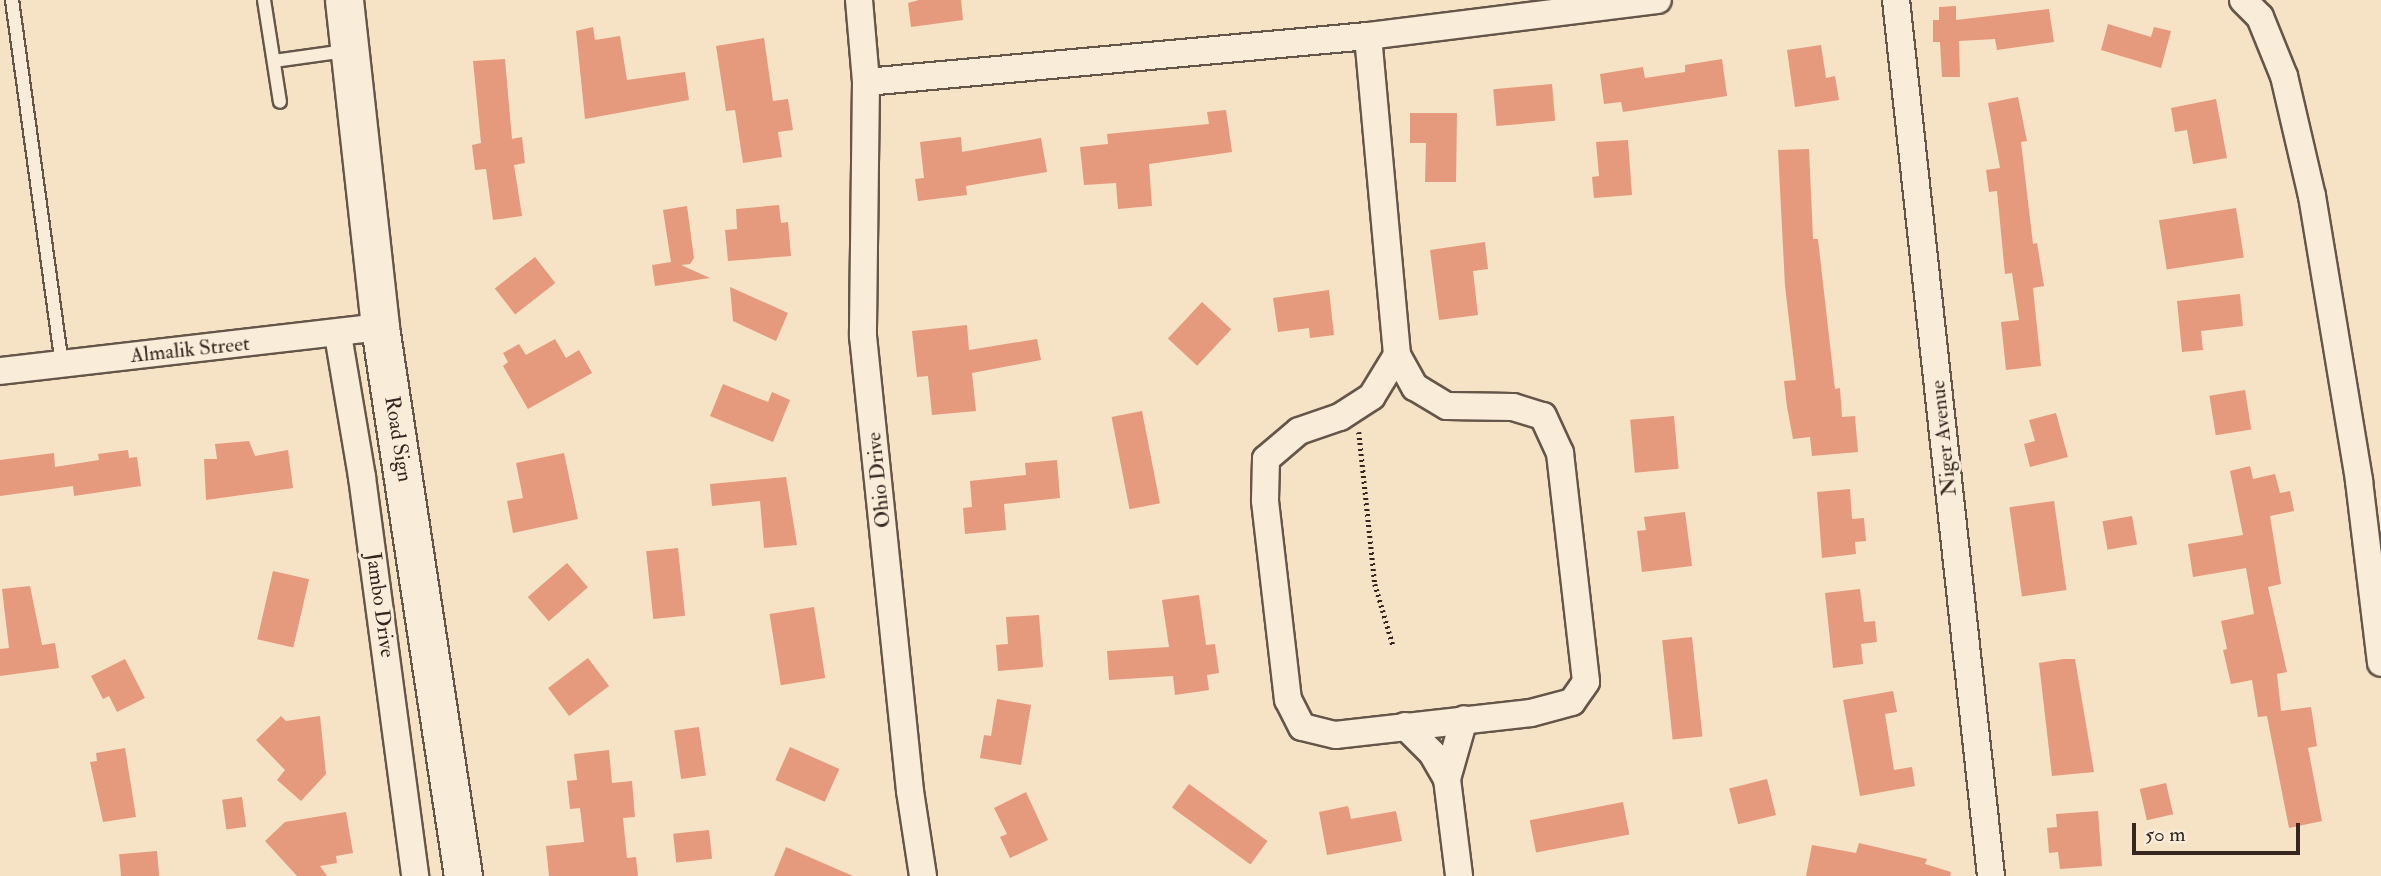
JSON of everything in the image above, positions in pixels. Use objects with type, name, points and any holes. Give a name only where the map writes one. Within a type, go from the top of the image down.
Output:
[{"type":"main road","name":"Road Sign","points":[[344,0],[380,327],[463,876]]},
{"type":"street","name":"Ohio Drive","points":[[859,0],[866,82],[863,335],[923,876]]},
{"type":"street","points":[[866,82],[1368,36],[1658,0]]},
{"type":"street","name":"Niger Avenue","points":[[1896,0],[1991,876]]},
{"type":"street","points":[[2243,0],[2260,18],[2284,76],[2312,196],[2370,479],[2381,663]]},
{"type":"street","points":[[1368,36],[1397,355],[1415,387],[1447,406],[1513,407],[1543,416],[1560,453],[1586,682],[1572,702],[1531,713],[1335,735],[1302,727],[1288,700],[1265,500],[1266,459],[1299,431],[1356,407],[1372,396],[1397,355]]},
{"type":"street","name":"Almalik Street","points":[[0,371],[338,335],[380,327]]},
{"type":"street","name":"Jambo Drive","points":[[338,335],[362,477],[415,876]]},
{"type":"street","points":[[1459,876],[1447,779],[1464,719]]},
{"type":"street","points":[[1405,726],[1432,753],[1447,779]]},
{"type":"lane","points":[[12,0],[62,364]]},
{"type":"lane","points":[[264,0],[280,102]]},
{"type":"lane","points":[[274,61],[349,50]]},
{"type":"path","points":[[1356,407],[1375,584],[1393,645]]},
{"type":"building","points":[[919,0],[961,0],[963,20],[911,27],[908,3]]},
{"type":"building","points":[[1956,6],[1956,20],[2049,9],[2054,42],[1997,50],[1995,39],[1959,41],[1960,77],[1942,77],[1940,42],[1933,42],[1933,20],[1939,20],[1939,7]]},
{"type":"building","points":[[2108,24],[2151,37],[2154,27],[2171,31],[2161,68],[2101,50]]},
{"type":"building","points":[[593,27],[595,40],[620,36],[627,80],[685,72],[689,100],[585,119],[576,31]]},
{"type":"building","points":[[764,38],[773,101],[788,99],[793,130],[778,132],[782,157],[743,163],[735,110],[726,111],[716,46]]},
{"type":"building","points":[[1821,45],[1826,78],[1835,76],[1839,100],[1795,107],[1787,50]]},
{"type":"building","points":[[505,59],[512,139],[522,137],[525,163],[514,165],[522,216],[493,220],[486,169],[475,170],[472,145],[481,143],[473,61]]},
{"type":"building","points":[[1722,59],[1727,96],[1623,112],[1621,102],[1604,104],[1600,74],[1643,67],[1645,78],[1685,72],[1685,65]]},
{"type":"building","points":[[1552,84],[1555,121],[1496,126],[1493,89]]},
{"type":"building","points":[[2018,97],[2027,141],[2021,142],[2033,244],[2037,243],[2044,286],[2033,288],[2041,366],[2006,370],[2001,322],[2019,320],[2012,273],[2005,274],[1997,191],[1989,192],[1986,170],[2000,168],[1988,103]]},
{"type":"building","points":[[2216,99],[2227,158],[2193,164],[2187,130],[2175,132],[2171,108]]},
{"type":"building","points":[[1226,110],[1232,152],[1149,164],[1152,206],[1118,209],[1116,183],[1084,185],[1080,147],[1108,144],[1107,134],[1209,124],[1207,112]]},
{"type":"building","points":[[1410,113],[1457,113],[1456,182],[1425,182],[1426,143],[1410,143]]},
{"type":"building","points":[[961,137],[962,152],[1041,138],[1047,172],[966,186],[967,195],[918,201],[915,179],[924,178],[920,142]]},
{"type":"building","points":[[1628,140],[1632,195],[1594,198],[1592,177],[1599,176],[1596,142]]},
{"type":"building","points":[[1809,149],[1813,239],[1818,239],[1835,389],[1840,388],[1842,417],[1855,416],[1858,452],[1812,456],[1810,437],[1793,439],[1784,381],[1796,380],[1785,286],[1778,150]]},
{"type":"building","points":[[779,205],[781,223],[788,222],[791,256],[728,261],[725,230],[737,229],[736,209]]},
{"type":"building","points":[[687,206],[694,258],[690,264],[681,265],[710,278],[655,286],[652,265],[671,262],[663,210]]},
{"type":"building","points":[[2236,208],[2244,257],[2167,270],[2159,220]]},
{"type":"building","points":[[1485,242],[1488,269],[1473,271],[1478,315],[1439,320],[1430,250]]},
{"type":"building","points":[[535,257],[555,283],[515,314],[495,288]]},
{"type":"building","points":[[730,287],[788,313],[776,341],[733,321]]},
{"type":"building","points":[[1329,290],[1334,335],[1310,338],[1309,328],[1278,332],[1273,298]]},
{"type":"building","points":[[2240,294],[2243,326],[2201,331],[2203,350],[2182,352],[2177,301]]},
{"type":"building","points":[[1202,302],[1231,329],[1197,366],[1168,339]]},
{"type":"building","points":[[967,325],[969,350],[1037,339],[1041,360],[972,373],[976,411],[932,415],[928,376],[917,377],[912,331]]},
{"type":"building","points":[[555,339],[566,358],[579,350],[592,373],[528,409],[503,366],[508,362],[503,353],[519,344],[526,355]]},
{"type":"building","points":[[723,384],[768,402],[772,392],[790,400],[773,442],[710,416]]},
{"type":"building","points":[[2245,390],[2251,430],[2216,435],[2209,396]]},
{"type":"building","points":[[1142,411],[1160,503],[1130,509],[1112,417]]},
{"type":"building","points":[[2056,413],[2068,457],[2030,467],[2024,444],[2035,441],[2029,420]]},
{"type":"building","points":[[1674,416],[1679,469],[1635,473],[1630,420]]},
{"type":"building","points":[[249,441],[255,456],[288,450],[293,488],[206,500],[204,459],[217,459],[215,444]]},
{"type":"building","points":[[128,450],[129,458],[137,457],[141,486],[74,496],[73,486],[0,496],[0,460],[54,453],[55,467],[99,460],[98,454]]},
{"type":"building","points":[[564,453],[578,519],[513,533],[507,501],[523,498],[516,463]]},
{"type":"building","points":[[1057,460],[1060,498],[1004,504],[1006,530],[965,534],[963,508],[972,507],[970,481],[1026,475],[1025,463]]},
{"type":"building","points":[[2250,466],[2253,479],[2275,474],[2280,493],[2290,491],[2294,511],[2270,516],[2281,584],[2268,587],[2287,672],[2277,674],[2281,711],[2311,707],[2317,746],[2308,748],[2322,821],[2289,828],[2267,716],[2258,717],[2252,680],[2231,684],[2223,650],[2227,649],[2221,621],[2254,614],[2246,568],[2193,577],[2188,544],[2243,535],[2230,471]]},
{"type":"building","points":[[786,477],[797,545],[764,548],[760,501],[712,506],[710,484]]},
{"type":"building","points":[[1850,489],[1852,519],[1864,518],[1866,541],[1855,542],[1856,554],[1822,558],[1817,492]]},
{"type":"building","points":[[2054,501],[2067,590],[2022,596],[2009,507]]},
{"type":"building","points":[[1685,512],[1692,566],[1642,572],[1637,531],[1646,530],[1644,517]]},
{"type":"building","points":[[2132,516],[2137,545],[2107,550],[2102,521]]},
{"type":"building","points":[[678,548],[685,616],[653,619],[646,551]]},
{"type":"building","points":[[567,563],[588,587],[549,621],[528,597]]},
{"type":"building","points":[[273,571],[309,579],[293,648],[257,639]]},
{"type":"building","points":[[30,586],[42,645],[55,643],[59,668],[0,676],[0,649],[9,648],[2,589]]},
{"type":"building","points":[[1860,589],[1864,622],[1875,621],[1877,642],[1861,644],[1863,664],[1833,668],[1825,593]]},
{"type":"building","points":[[1199,595],[1206,645],[1215,644],[1219,673],[1207,675],[1209,690],[1175,695],[1173,676],[1109,680],[1107,651],[1169,647],[1162,600]]},
{"type":"building","points":[[814,607],[825,678],[781,685],[770,614]]},
{"type":"building","points":[[1039,615],[1043,667],[998,671],[996,645],[1008,644],[1006,617]]},
{"type":"building","points":[[1692,637],[1702,736],[1673,740],[1662,640]]},
{"type":"building","points":[[588,658],[609,686],[569,716],[548,688]]},
{"type":"building","points":[[125,659],[145,698],[117,712],[109,696],[103,699],[91,676]]},
{"type":"building","points":[[2075,659],[2094,772],[2052,776],[2039,663]]},
{"type":"building","points":[[1893,691],[1897,712],[1885,714],[1894,770],[1912,767],[1915,786],[1860,796],[1843,700]]},
{"type":"building","points":[[997,699],[1031,705],[1021,765],[980,758],[984,735],[991,736]]},
{"type":"building","points":[[281,716],[286,721],[320,716],[326,774],[301,801],[277,780],[285,770],[256,740]]},
{"type":"building","points":[[699,727],[706,776],[681,779],[674,730]]},
{"type":"building","points":[[790,747],[839,769],[825,802],[775,780]]},
{"type":"building","points":[[125,748],[136,817],[103,822],[90,762],[97,761],[96,753]]},
{"type":"building","points":[[609,750],[612,783],[632,781],[635,817],[623,818],[627,858],[636,857],[638,876],[549,876],[546,846],[584,842],[580,808],[570,809],[567,781],[577,780],[574,754]]},
{"type":"building","points":[[1767,779],[1776,815],[1738,824],[1729,788]]},
{"type":"building","points":[[2166,783],[2173,814],[2147,820],[2140,789]]},
{"type":"building","points":[[1189,784],[1267,841],[1250,864],[1172,807]]},
{"type":"building","points":[[1026,792],[1048,840],[1010,858],[1000,837],[1007,834],[994,808]]},
{"type":"building","points":[[242,797],[246,827],[226,829],[222,800]]},
{"type":"building","points":[[1623,802],[1629,834],[1536,853],[1530,820]]},
{"type":"building","points":[[1348,806],[1351,819],[1396,811],[1402,841],[1327,855],[1319,812]]},
{"type":"building","points":[[2098,811],[2102,866],[2060,869],[2058,852],[2049,853],[2047,828],[2057,827],[2056,814]]},
{"type":"building","points":[[346,812],[353,853],[336,856],[337,863],[320,866],[327,876],[297,876],[265,841],[285,822]]},
{"type":"building","points":[[709,830],[712,859],[676,863],[673,834]]},
{"type":"building","points":[[1859,843],[1927,859],[1925,864],[1951,872],[1950,876],[1806,876],[1812,845],[1856,853]]},
{"type":"building","points":[[786,847],[853,876],[774,876]]},
{"type":"building","points":[[157,851],[159,876],[121,876],[119,854]]}]
